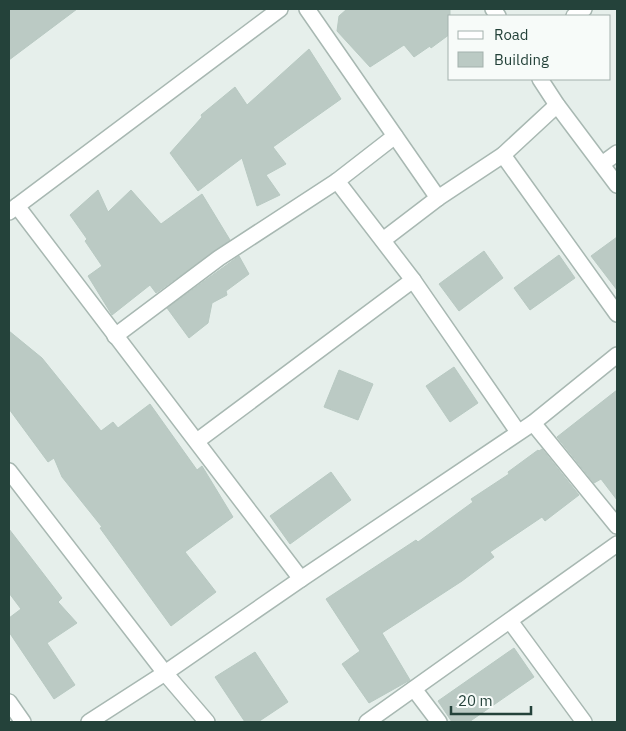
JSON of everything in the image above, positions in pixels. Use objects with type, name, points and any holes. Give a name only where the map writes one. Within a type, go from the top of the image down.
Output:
[{"type":"street","points":[[280,9],[13,209],[197,441],[301,579]]},
{"type":"street","points":[[307,9],[438,198]]},
{"type":"street","points":[[541,80],[617,185]]},
{"type":"street","points":[[383,240],[438,198],[503,155],[557,105]]},
{"type":"street","points":[[115,336],[219,258],[337,181],[394,136]]},
{"type":"street","points":[[602,164],[617,153]]},
{"type":"street","points":[[503,155],[617,314]]},
{"type":"street","points":[[337,181],[413,280],[518,432]]},
{"type":"street","points":[[197,441],[413,280]]},
{"type":"street","points":[[89,722],[165,673],[533,423],[617,355]]},
{"type":"street","points":[[533,423],[617,526]]},
{"type":"street","points":[[9,471],[165,673],[207,722]]},
{"type":"street","points":[[367,722],[617,544]]},
{"type":"street","points":[[510,621],[584,722]]},
{"type":"street","points":[[414,689],[439,722]]},
{"type":"street","points":[[9,702],[22,722]]},
{"type":"building","points":[[9,9],[77,9],[9,60]]},
{"type":"building","points":[[347,9],[450,9],[450,15],[448,15],[448,35],[431,48],[430,46],[414,57],[404,45],[370,67],[337,31],[339,16]]},
{"type":"building","points":[[309,49],[341,99],[273,147],[286,164],[266,175],[280,195],[257,206],[242,158],[198,191],[170,153],[202,117],[201,115],[235,87],[247,105]]},
{"type":"building","points":[[98,190],[108,212],[131,190],[161,224],[202,194],[230,240],[156,293],[150,285],[112,315],[88,276],[102,266],[85,241],[87,239],[70,215]]},
{"type":"building","points":[[617,237],[617,290],[591,256]]},
{"type":"building","points":[[484,251],[503,278],[459,311],[439,284]]},
{"type":"building","points":[[559,255],[575,278],[530,310],[514,288]]},
{"type":"building","points":[[239,256],[249,274],[226,291],[227,295],[212,303],[208,323],[189,338],[167,308]]},
{"type":"building","points":[[9,331],[42,358],[101,431],[113,422],[118,428],[150,404],[197,470],[202,466],[233,517],[185,552],[216,592],[171,626],[100,528],[102,527],[62,477],[54,458],[48,462],[9,409]]},
{"type":"building","points":[[454,367],[478,403],[450,422],[426,386]]},
{"type":"building","points":[[339,370],[373,384],[358,420],[324,407]]},
{"type":"building","points":[[617,390],[617,500],[601,479],[594,483],[557,437]]},
{"type":"building","points":[[542,449],[579,495],[545,521],[542,517],[490,552],[494,557],[462,581],[382,633],[410,680],[369,703],[342,664],[360,651],[326,599],[416,540],[418,542],[473,502],[471,499]]},
{"type":"building","points":[[331,472],[351,500],[290,544],[270,516]]},
{"type":"building","points":[[9,529],[62,598],[58,602],[77,623],[47,643],[75,685],[54,699],[9,632],[9,618],[21,609],[9,593]]},
{"type":"building","points":[[514,648],[534,677],[469,722],[452,722],[438,701]]},
{"type":"building","points":[[255,652],[288,702],[258,722],[245,722],[215,677]]}]
